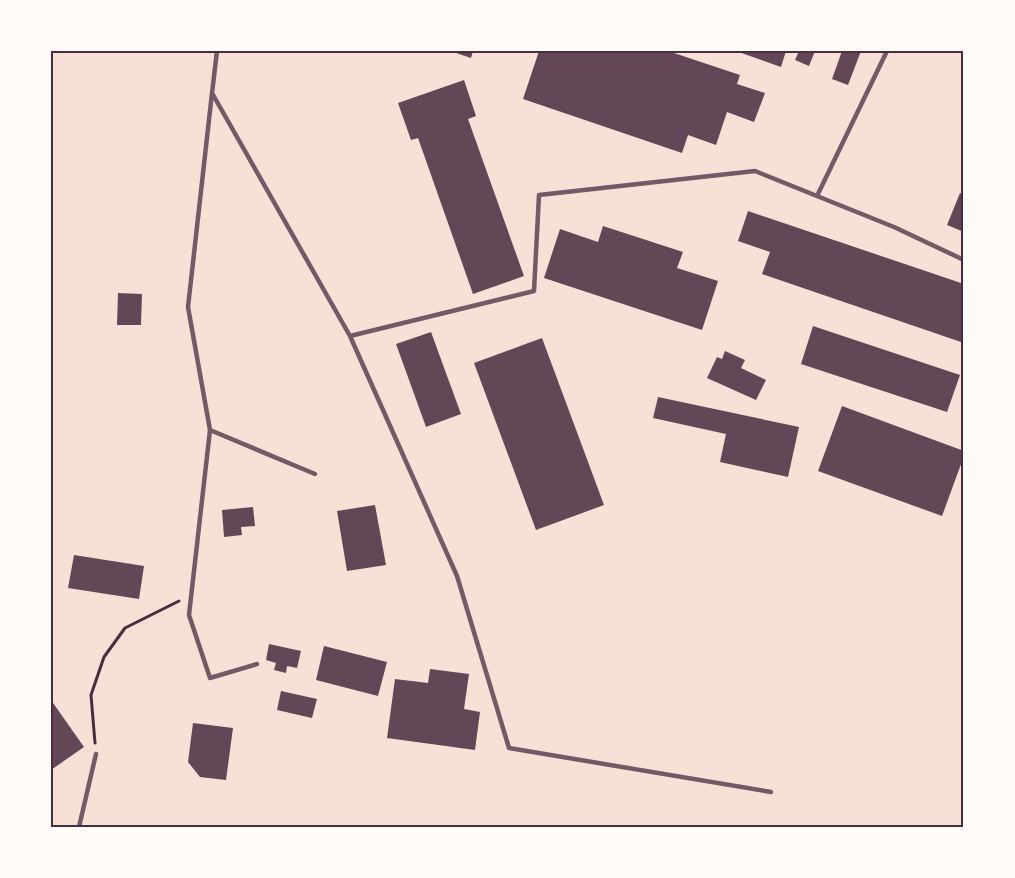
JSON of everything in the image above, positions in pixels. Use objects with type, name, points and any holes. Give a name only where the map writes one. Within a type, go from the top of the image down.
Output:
[{"type":"lane","points":[[217,51],[188,307],[210,430],[189,615],[210,678],[257,664]]},
{"type":"lane","points":[[816,195],[887,51]]},
{"type":"lane","points":[[212,93],[350,336],[457,576],[508,748],[771,792]]},
{"type":"lane","points":[[350,336],[534,291],[539,195],[755,171],[894,227],[964,260]]},
{"type":"lane","points":[[210,430],[315,474]]},
{"type":"lane","points":[[79,827],[96,754]]},
{"type":"path","points":[[96,754],[91,694],[104,657],[125,628],[192,594]]},
{"type":"building","points":[[450,51],[473,51],[471,58]]},
{"type":"building","points":[[539,51],[668,51],[740,75],[737,84],[765,93],[754,122],[727,112],[716,145],[688,135],[682,153],[523,99]]},
{"type":"building","points":[[736,51],[786,51],[781,67]]},
{"type":"building","points":[[799,51],[815,51],[809,66],[795,60]]},
{"type":"building","points":[[842,51],[861,51],[848,85],[832,79]]},
{"type":"building","points":[[464,80],[476,116],[468,119],[524,276],[473,294],[418,138],[411,140],[398,103]]},
{"type":"building","points":[[960,193],[964,195],[964,232],[947,225]]},
{"type":"building","points":[[748,211],[964,284],[964,333],[961,342],[762,274],[770,252],[738,241]]},
{"type":"building","points":[[603,226],[683,252],[677,268],[718,281],[702,330],[544,278],[560,229],[598,242]]},
{"type":"building","points":[[118,293],[142,294],[141,325],[117,325]]},
{"type":"building","points":[[813,326],[960,375],[947,412],[801,364]]},
{"type":"building","points":[[431,332],[461,414],[426,427],[396,344]]},
{"type":"building","points":[[542,338],[604,505],[536,530],[474,363]]},
{"type":"building","points":[[725,351],[745,360],[741,368],[766,380],[756,400],[707,378],[717,357],[722,359]]},
{"type":"building","points":[[658,397],[799,427],[788,477],[720,462],[726,434],[653,418]]},
{"type":"building","points":[[842,406],[964,451],[942,516],[818,471]]},
{"type":"building","points":[[375,505],[386,565],[347,571],[337,511]]},
{"type":"building","points":[[253,507],[255,526],[241,527],[242,535],[224,537],[222,510]]},
{"type":"building","points":[[74,555],[144,566],[139,599],[68,588]]},
{"type":"building","points":[[269,644],[301,651],[297,668],[287,666],[286,673],[274,670],[276,663],[266,660]]},
{"type":"building","points":[[324,646],[387,662],[378,696],[316,680]]},
{"type":"building","points":[[430,669],[469,674],[464,709],[480,712],[475,750],[387,738],[395,679],[428,683]]},
{"type":"building","points":[[281,691],[317,699],[312,718],[277,710]]},
{"type":"building","points":[[51,700],[84,747],[51,770]]},
{"type":"building","points":[[193,723],[233,728],[226,780],[200,777],[188,762]]}]
